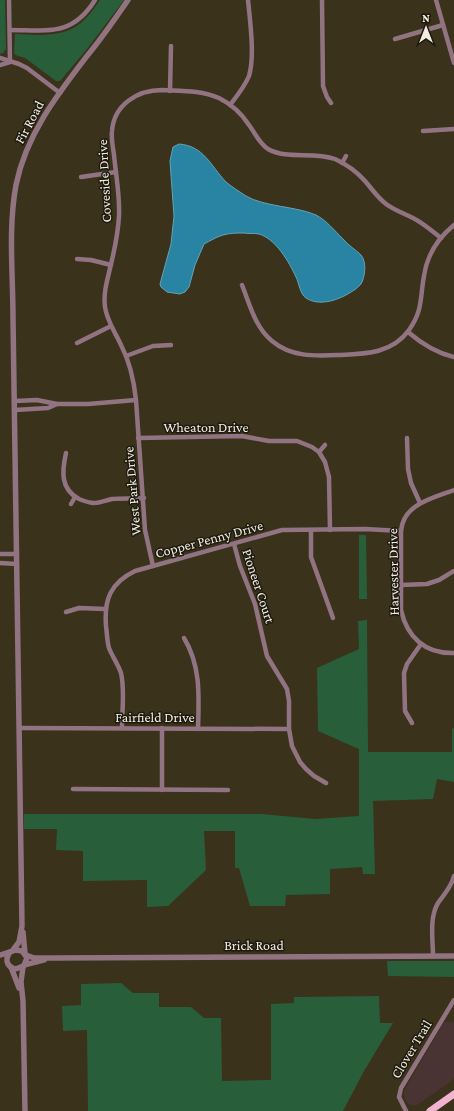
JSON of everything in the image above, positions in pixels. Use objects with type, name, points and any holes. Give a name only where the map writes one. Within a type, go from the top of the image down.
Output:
[{"type":"main road","points":[[430,1111],[454,1094]]},
{"type":"main road","points":[[441,1111],[447,1099]]},
{"type":"street","points":[[9,0],[10,62]]},
{"type":"street","points":[[10,30],[49,31],[68,27],[77,22],[95,0]]},
{"type":"street","name":"Fir Road","points":[[25,954],[22,926],[16,410],[12,234],[14,201],[22,164],[28,146],[43,118],[128,0]]},
{"type":"street","points":[[230,105],[246,83],[251,69],[251,41],[248,0]]},
{"type":"street","points":[[322,0],[324,91],[330,102]]},
{"type":"street","points":[[436,0],[454,63]]},
{"type":"street","points":[[395,39],[443,25]]},
{"type":"street","points":[[170,90],[171,46]]},
{"type":"street","points":[[0,58],[27,68],[60,93]]},
{"type":"street","points":[[0,65],[10,62]]},
{"type":"street","name":"Coveside Drive","points":[[138,438],[134,382],[126,356],[106,313],[104,297],[115,248],[119,216],[118,188],[112,131],[113,123],[120,109],[130,99],[142,93],[155,90],[187,91],[218,98],[230,105],[244,118],[266,148],[280,153],[306,154],[326,157],[342,163],[358,174],[385,203],[393,209],[420,222],[440,238]]},
{"type":"street","points":[[423,131],[454,130]]},
{"type":"street","points":[[342,163],[346,156]]},
{"type":"street","points":[[81,177],[116,172]]},
{"type":"street","points":[[242,285],[260,327],[270,339],[284,349],[293,353],[308,356],[365,354],[374,352],[390,346],[408,332],[415,320],[421,304],[426,266],[431,253],[440,238],[454,225]]},
{"type":"street","points":[[77,259],[91,260],[111,265]]},
{"type":"street","points":[[77,343],[111,326]]},
{"type":"street","points":[[408,332],[432,349],[454,357]]},
{"type":"street","points":[[126,356],[153,346],[171,345]]},
{"type":"street","points":[[15,401],[37,400],[57,404],[88,404],[136,400]]},
{"type":"street","points":[[16,410],[42,408],[57,404]]},
{"type":"street","name":"Wheaton Drive","points":[[138,438],[249,436],[269,441],[297,441],[312,447],[319,452]]},
{"type":"street","name":"West Park Drive","points":[[138,438],[146,538],[153,566]]},
{"type":"street","points":[[407,438],[408,469],[411,483],[420,503]]},
{"type":"street","points":[[326,446],[319,452],[325,462],[329,477],[330,530]]},
{"type":"street","points":[[66,453],[63,465],[63,479],[69,492],[75,497],[84,501],[95,503],[113,499],[144,498]]},
{"type":"street","name":"Harvester Drive","points":[[454,490],[420,503],[411,509],[403,519],[401,531],[401,585],[403,620],[412,635],[421,644],[440,652],[454,653]]},
{"type":"street","points":[[71,504],[75,497]]},
{"type":"street","name":"Copper Penny Drive","points":[[105,609],[109,595],[116,584],[128,574],[282,530],[365,529],[401,531]]},
{"type":"street","points":[[311,530],[311,557],[333,618]]},
{"type":"street","name":"Pioneer Court","points":[[234,544],[240,566],[255,604],[267,656],[287,689],[289,701],[289,729],[292,746],[300,762],[314,776],[326,782]]},
{"type":"street","points":[[0,554],[17,554]]},
{"type":"street","points":[[0,563],[17,564]]},
{"type":"street","points":[[401,585],[428,584],[439,580],[454,571]]},
{"type":"street","points":[[66,612],[79,608],[105,609],[108,644],[121,674],[122,728]]},
{"type":"street","points":[[184,638],[193,656],[198,677],[198,728]]},
{"type":"street","points":[[412,723],[405,711],[404,673],[407,664],[421,644]]},
{"type":"street","name":"Fairfield Drive","points":[[20,728],[289,729]]},
{"type":"street","points":[[162,728],[162,790]]},
{"type":"street","points":[[73,789],[228,790]]},
{"type":"street","points":[[433,956],[434,911],[438,903],[450,888],[454,876]]},
{"type":"street","name":"Fir Road","points":[[12,951],[19,942],[22,926]]},
{"type":"street","points":[[0,955],[20,950],[25,954],[27,960],[24,966],[21,982],[23,1001],[25,1111]]},
{"type":"street","points":[[12,951],[7,958],[17,980],[23,1001]]},
{"type":"street","name":"Brick Road","points":[[25,954],[34,958],[454,956]]},
{"type":"street","name":"Brick Road","points":[[24,966],[53,958]]},
{"type":"street","points":[[0,961],[17,969],[24,966]]},
{"type":"street","name":"Clover Trail","points":[[406,1111],[399,1097],[401,1088],[454,1000]]},
{"type":"shaded area","points":[[444,1022],[454,1022],[454,1079],[417,1105],[412,1105],[405,1099],[405,1089]]},
{"type":"green space","points":[[0,0],[5,0],[6,49],[0,54]]},
{"type":"green space","points":[[100,0],[124,0],[87,49],[60,81],[56,81],[25,58],[15,55],[15,34],[48,35],[67,31],[81,23]]},
{"type":"green space","points":[[359,535],[366,535],[367,599],[359,599]]},
{"type":"green space","points":[[367,620],[368,752],[452,752],[452,729],[454,728],[454,782],[437,779],[433,799],[373,801],[375,874],[363,874],[362,867],[330,869],[330,894],[286,895],[285,906],[250,906],[239,868],[235,868],[235,831],[204,831],[206,870],[168,906],[147,907],[147,880],[83,881],[83,851],[56,850],[57,829],[24,829],[24,814],[262,814],[315,819],[359,816],[359,749],[318,731],[317,668],[359,649],[358,621]]},
{"type":"green space","points":[[387,961],[454,961],[454,977],[388,976]]},
{"type":"green space","points":[[121,983],[133,993],[159,993],[159,1007],[191,1007],[204,1018],[221,1018],[222,1081],[271,1080],[271,1004],[294,1003],[294,997],[379,996],[380,1023],[393,1023],[364,1071],[343,1111],[88,1111],[87,1030],[63,1031],[62,1006],[81,1005],[81,984]]},
{"type":"water","points":[[179,144],[195,148],[201,152],[226,182],[246,196],[254,200],[308,212],[323,220],[363,258],[365,270],[364,278],[361,284],[352,292],[326,302],[316,302],[306,298],[302,294],[290,265],[271,241],[259,234],[236,233],[220,236],[204,244],[195,265],[189,287],[185,292],[180,294],[167,292],[161,287],[160,284],[171,244],[174,216],[170,161],[173,147]]}]
